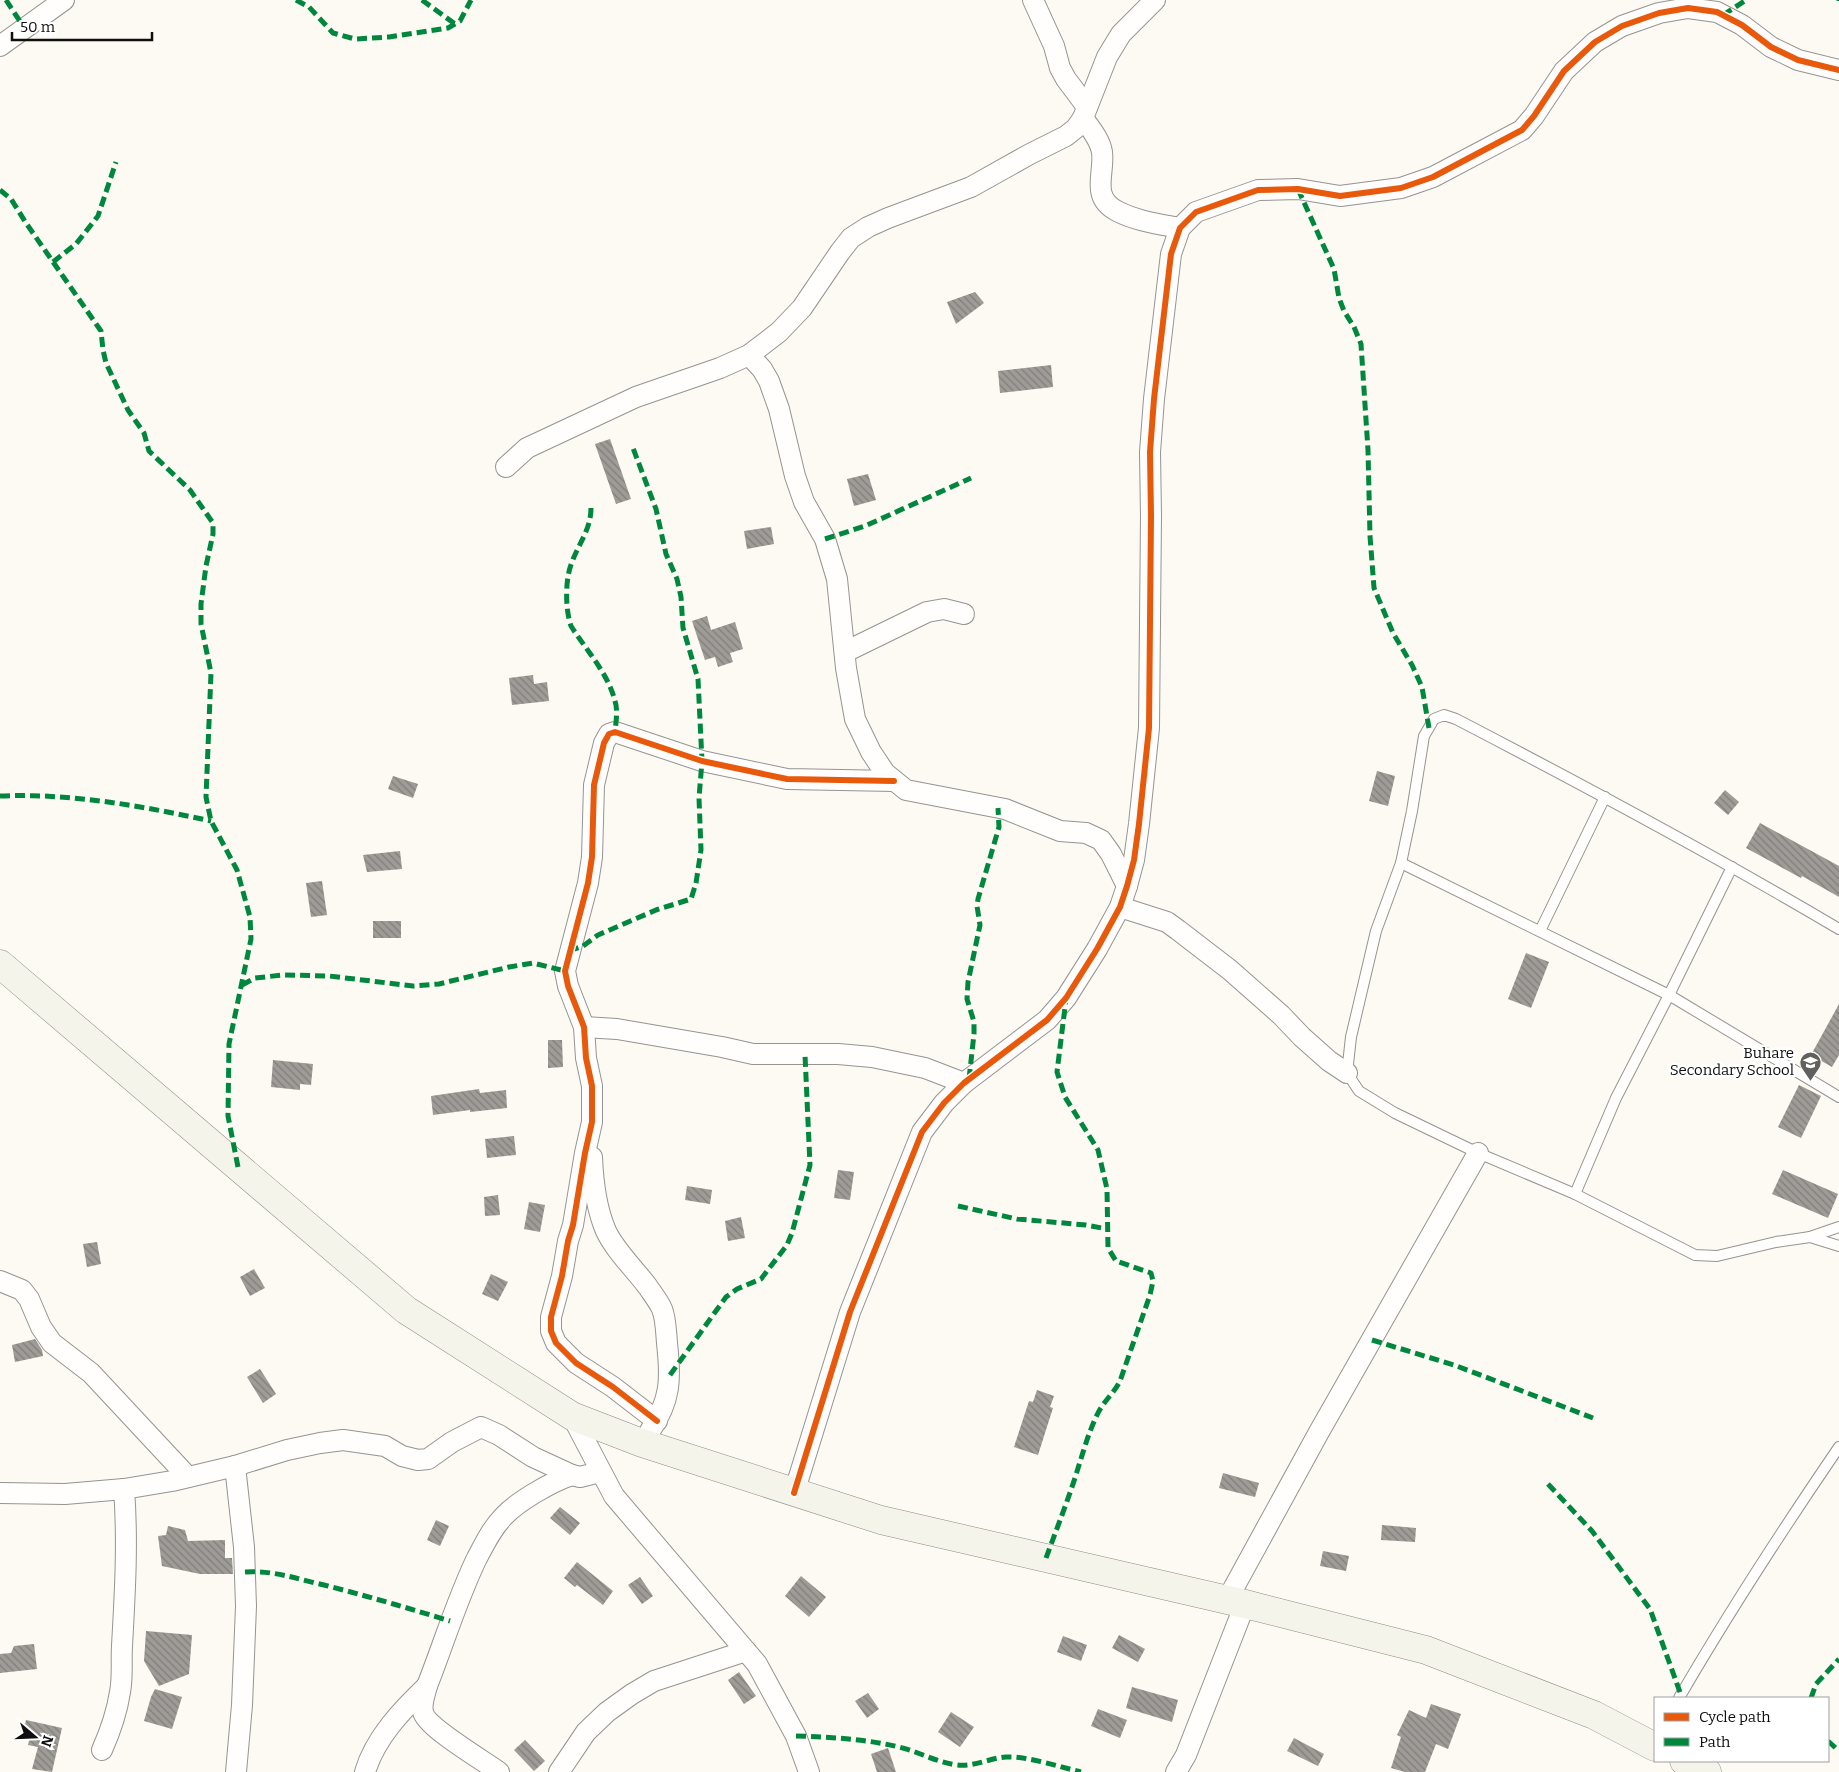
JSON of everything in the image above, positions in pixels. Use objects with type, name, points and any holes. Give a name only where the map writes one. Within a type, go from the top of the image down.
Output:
[{"type":"main road","points":[[0,964],[406,1310],[572,1416],[649,1432],[794,1493],[880,1520],[1236,1602],[1426,1650],[1594,1715],[1654,1744]]},
{"type":"street","points":[[0,46],[64,0]]},
{"type":"street","points":[[1033,0],[1054,46],[1060,68],[1085,112],[1102,149],[1100,191],[1106,202],[1114,210],[1132,218],[1180,228]]},
{"type":"street","points":[[506,467],[527,448],[636,397],[720,368],[749,355],[779,332],[802,308],[851,238],[868,227],[888,218],[971,187],[1066,136],[1076,128],[1085,112],[1107,58],[1121,34],[1155,0]]},
{"type":"street","points":[[794,1493],[850,1312],[922,1132],[944,1103],[964,1083],[1047,1020],[1066,998],[1097,949],[1120,907],[1128,886],[1139,824],[1149,728],[1150,452],[1154,400],[1171,254],[1180,228],[1196,212],[1258,190],[1298,189],[1340,196],[1401,188],[1433,177],[1492,144],[1507,139],[1522,130],[1534,116],[1564,71],[1595,42],[1622,26],[1659,13],[1688,8],[1717,12],[1742,25],[1771,47],[1798,60],[1839,70]]},
{"type":"street","points":[[749,355],[762,369],[769,381],[779,409],[795,476],[804,502],[825,539],[837,578],[855,719],[871,752],[884,773],[906,790],[1005,809],[1060,831],[1086,833],[1101,840],[1111,854],[1128,886]]},
{"type":"street","points":[[845,652],[928,612],[944,609],[964,614]]},
{"type":"street","points":[[592,1122],[573,1225],[551,1317],[551,1331],[556,1343],[576,1363],[594,1377],[613,1387],[649,1432],[666,1398],[670,1375],[666,1331],[662,1310],[648,1287],[620,1253],[607,1232],[596,1202],[593,1172],[592,1086],[586,1058],[584,1027],[568,986],[565,971],[588,882],[592,857],[594,785],[604,743],[609,734],[615,732],[702,761],[787,778],[894,781]]},
{"type":"street","points":[[1120,907],[1167,922],[1178,930],[1230,970],[1281,1015],[1309,1043],[1347,1073]]},
{"type":"street","points":[[584,1027],[617,1029],[753,1054],[838,1054],[872,1057],[925,1068],[964,1083]]},
{"type":"street","points":[[1176,1772],[1186,1755],[1236,1602],[1319,1432],[1478,1153]]},
{"type":"street","points":[[0,1281],[22,1290],[29,1299],[41,1328],[52,1343],[91,1372],[188,1477]]},
{"type":"street","points":[[572,1416],[614,1496],[757,1664],[796,1736],[809,1772]]},
{"type":"street","points":[[0,1493],[65,1494],[124,1489],[235,1466],[287,1450],[343,1440],[370,1442],[385,1446],[402,1456],[418,1460],[428,1459],[452,1442],[482,1427],[499,1435],[533,1457],[572,1475],[580,1477],[600,1472]]},
{"type":"street","points":[[235,1466],[244,1547],[246,1606],[242,1705],[236,1772]]},
{"type":"street","points":[[498,1772],[430,1724],[423,1712],[423,1702],[427,1686],[464,1585],[492,1531],[505,1514],[524,1500],[557,1479],[572,1475]]},
{"type":"street","points":[[102,1750],[109,1734],[121,1691],[125,1612],[126,1518],[124,1489]]},
{"type":"street","points":[[559,1772],[586,1732],[632,1694],[654,1681],[746,1651]]},
{"type":"street","points":[[365,1772],[379,1741],[404,1707],[427,1686]]},
{"type":"lane","points":[[1839,929],[1605,797],[1456,719],[1444,715],[1434,719],[1424,736],[1412,811],[1401,863],[1376,931],[1351,1036],[1347,1073],[1359,1091],[1395,1113],[1478,1153],[1575,1194],[1695,1255],[1717,1256],[1810,1236],[1839,1227]]},
{"type":"lane","points":[[1540,931],[1605,797]]},
{"type":"lane","points":[[1401,863],[1669,995],[1839,1097]]},
{"type":"lane","points":[[1575,1194],[1616,1098],[1732,867]]},
{"type":"lane","points":[[1810,1236],[1839,1246]]},
{"type":"lane","points":[[1680,1697],[1715,1635],[1770,1548],[1839,1447]]},
{"type":"building","points":[[975,292],[984,303],[956,324],[947,302]]},
{"type":"building","points":[[1051,365],[1053,387],[1000,393],[998,371]]},
{"type":"building","points":[[610,439],[631,499],[616,504],[595,444]]},
{"type":"building","points":[[868,474],[876,500],[854,506],[847,479]]},
{"type":"building","points":[[771,527],[774,544],[747,549],[744,531]]},
{"type":"building","points":[[707,616],[711,630],[735,622],[743,649],[730,653],[733,662],[718,667],[715,657],[705,660],[692,621]]},
{"type":"building","points":[[533,675],[534,684],[547,682],[549,701],[512,705],[509,678]]},
{"type":"building","points":[[1377,771],[1395,776],[1388,806],[1369,801]]},
{"type":"building","points":[[393,776],[418,784],[413,798],[388,789]]},
{"type":"building","points":[[1725,790],[1739,802],[1728,815],[1714,803]]},
{"type":"building","points":[[1760,823],[1839,866],[1839,897],[1746,848]]},
{"type":"building","points":[[400,851],[402,869],[367,872],[363,855]]},
{"type":"building","points":[[322,881],[327,915],[311,917],[306,883]]},
{"type":"building","points":[[373,921],[401,921],[401,938],[373,938]]},
{"type":"building","points":[[1526,953],[1549,962],[1531,1008],[1508,999]]},
{"type":"building","points":[[1839,1004],[1839,1055],[1832,1067],[1811,1055]]},
{"type":"building","points":[[548,1040],[562,1040],[563,1067],[548,1068]]},
{"type":"building","points":[[273,1060],[313,1064],[311,1085],[300,1084],[300,1090],[271,1087]]},
{"type":"building","points":[[1799,1085],[1821,1096],[1801,1138],[1778,1127]]},
{"type":"building","points":[[479,1089],[480,1093],[506,1090],[507,1108],[433,1115],[431,1096]]},
{"type":"building","points":[[514,1136],[516,1155],[487,1158],[485,1139]]},
{"type":"building","points":[[838,1170],[854,1172],[850,1200],[834,1198]]},
{"type":"building","points":[[1783,1170],[1838,1194],[1828,1218],[1772,1194]]},
{"type":"building","points":[[687,1186],[712,1190],[710,1204],[685,1200]]},
{"type":"building","points":[[498,1195],[500,1215],[485,1216],[484,1197]]},
{"type":"building","points":[[529,1202],[545,1205],[540,1232],[524,1229]]},
{"type":"building","points":[[741,1217],[745,1238],[728,1241],[725,1221]]},
{"type":"building","points":[[97,1242],[101,1264],[87,1267],[83,1244]]},
{"type":"building","points":[[254,1269],[265,1288],[250,1296],[240,1277]]},
{"type":"building","points":[[491,1274],[508,1282],[498,1301],[482,1294]]},
{"type":"building","points":[[35,1339],[42,1350],[43,1356],[15,1362],[12,1345]]},
{"type":"building","points":[[260,1369],[276,1394],[263,1403],[247,1377]]},
{"type":"building","points":[[1037,1390],[1054,1396],[1050,1407],[1053,1408],[1038,1455],[1014,1447],[1029,1401],[1033,1402]]},
{"type":"building","points":[[1223,1473],[1259,1483],[1255,1497],[1219,1488]]},
{"type":"building","points":[[560,1507],[580,1523],[570,1535],[550,1518]]},
{"type":"building","points":[[436,1520],[449,1526],[440,1546],[427,1540]]},
{"type":"building","points":[[1382,1525],[1416,1528],[1415,1542],[1381,1540]]},
{"type":"building","points":[[168,1526],[185,1530],[188,1541],[225,1540],[225,1558],[232,1558],[233,1574],[200,1574],[162,1566],[158,1536],[166,1535]]},
{"type":"building","points":[[1323,1551],[1349,1556],[1346,1571],[1320,1566]]},
{"type":"building","points":[[577,1562],[613,1591],[603,1605],[577,1585],[575,1587],[564,1578]]},
{"type":"building","points":[[801,1576],[826,1597],[809,1617],[785,1596]]},
{"type":"building","points":[[640,1577],[653,1596],[642,1604],[628,1585]]},
{"type":"building","points":[[146,1631],[192,1635],[189,1674],[159,1686],[144,1661]]},
{"type":"building","points":[[1119,1635],[1145,1649],[1138,1662],[1112,1648]]},
{"type":"building","points":[[1063,1636],[1087,1645],[1081,1661],[1057,1652]]},
{"type":"building","points":[[34,1644],[37,1669],[0,1673],[0,1654],[11,1653],[14,1646]]},
{"type":"building","points":[[739,1672],[756,1696],[744,1704],[728,1680]]},
{"type":"building","points":[[1132,1687],[1178,1700],[1172,1722],[1126,1708]]},
{"type":"building","points":[[155,1689],[182,1697],[172,1729],[144,1721]]},
{"type":"building","points":[[868,1693],[879,1709],[867,1718],[855,1701]]},
{"type":"building","points":[[1431,1704],[1461,1714],[1448,1749],[1436,1744],[1425,1772],[1405,1772],[1391,1768],[1401,1737],[1397,1735],[1409,1710],[1426,1718]]},
{"type":"building","points":[[1098,1709],[1127,1720],[1120,1738],[1091,1726]]},
{"type":"building","points":[[951,1712],[974,1727],[960,1747],[938,1732]]},
{"type":"building","points":[[26,1720],[62,1728],[52,1772],[32,1769],[38,1747],[28,1745],[30,1736],[23,1734]]},
{"type":"building","points":[[1294,1738],[1324,1754],[1318,1766],[1287,1751]]},
{"type":"building","points":[[525,1740],[545,1761],[534,1771],[514,1750]]},
{"type":"building","points":[[888,1748],[896,1772],[877,1772],[871,1754]]},
{"type":"marked path","points":[[6,0],[25,29]]},
{"type":"marked path","points":[[296,0],[309,7],[333,33],[355,39],[389,37],[448,28],[460,21],[471,0]]},
{"type":"marked path","points":[[422,0],[455,24]]},
{"type":"marked path","points":[[1723,15],[1746,0]]},
{"type":"marked path","points":[[53,262],[76,244],[98,216],[116,162]]},
{"type":"marked path","points":[[1298,189],[1334,269],[1339,298],[1344,311],[1354,327],[1361,344],[1374,588],[1393,633],[1412,665],[1422,687],[1429,728]]},
{"type":"marked path","points":[[0,190],[11,199],[101,331],[106,363],[128,410],[144,433],[149,451],[190,490],[213,523],[213,534],[201,604],[201,624],[211,673],[206,797],[211,821],[237,870],[250,917],[251,939],[229,1044],[228,1116],[238,1167]]},
{"type":"marked path","points":[[569,951],[583,946],[598,935],[656,910],[691,899],[696,883],[701,850],[699,798],[702,761],[698,679],[683,628],[681,597],[677,579],[666,554],[656,509],[633,448]]},
{"type":"marked path","points":[[825,539],[865,526],[971,478]]},
{"type":"marked path","points":[[591,508],[587,529],[570,569],[567,585],[568,611],[571,626],[602,671],[612,691],[616,708],[615,732]]},
{"type":"marked path","points":[[0,796],[53,797],[106,802],[159,810],[211,821]]},
{"type":"marked path","points":[[969,1079],[974,1022],[967,999],[968,982],[980,925],[977,906],[978,899],[999,827],[998,808]]},
{"type":"marked path","points":[[242,985],[255,978],[283,975],[329,976],[413,986],[439,984],[533,963],[565,971]]},
{"type":"marked path","points":[[1046,1558],[1094,1421],[1100,1409],[1120,1381],[1150,1295],[1153,1281],[1151,1273],[1116,1261],[1108,1248],[1107,1189],[1098,1150],[1065,1097],[1057,1072],[1066,999]]},
{"type":"marked path","points":[[670,1375],[726,1297],[737,1289],[761,1279],[787,1245],[810,1165],[805,1055]]},
{"type":"marked path","points":[[958,1206],[1017,1219],[1086,1225],[1107,1229]]},
{"type":"marked path","points":[[1372,1340],[1454,1365],[1593,1418]]},
{"type":"marked path","points":[[1548,1484],[1592,1531],[1650,1609],[1681,1695]]},
{"type":"marked path","points":[[245,1572],[265,1572],[295,1578],[450,1621]]},
{"type":"marked path","points":[[1811,1697],[1816,1684],[1839,1659]]},
{"type":"marked path","points":[[796,1736],[848,1739],[886,1744],[957,1765],[970,1765],[1000,1758],[1014,1757],[1081,1772]]},
{"type":"marked path","points":[[1829,1742],[1839,1751]]},
{"type":"cycle path","points":[[794,1493],[850,1312],[922,1132],[944,1103],[964,1083],[1047,1020],[1066,998],[1097,949],[1120,907],[1127,886],[1134,860],[1149,728],[1150,452],[1154,399],[1171,254],[1180,228],[1196,212],[1258,190],[1298,189],[1340,196],[1401,188],[1433,177],[1522,130],[1534,116],[1564,71],[1595,42],[1622,26],[1659,13],[1688,8],[1717,12],[1742,25],[1771,47],[1798,60],[1839,70]]},
{"type":"cycle path","points":[[657,1421],[613,1387],[576,1363],[556,1343],[551,1331],[551,1317],[573,1225],[592,1122],[592,1086],[586,1058],[584,1027],[568,986],[565,971],[588,883],[592,857],[594,785],[604,743],[609,734],[615,732],[702,761],[787,779],[894,781]]},
{"type":"place","name":"Buhare Secondary School","points":[[1810,1081]]}]
